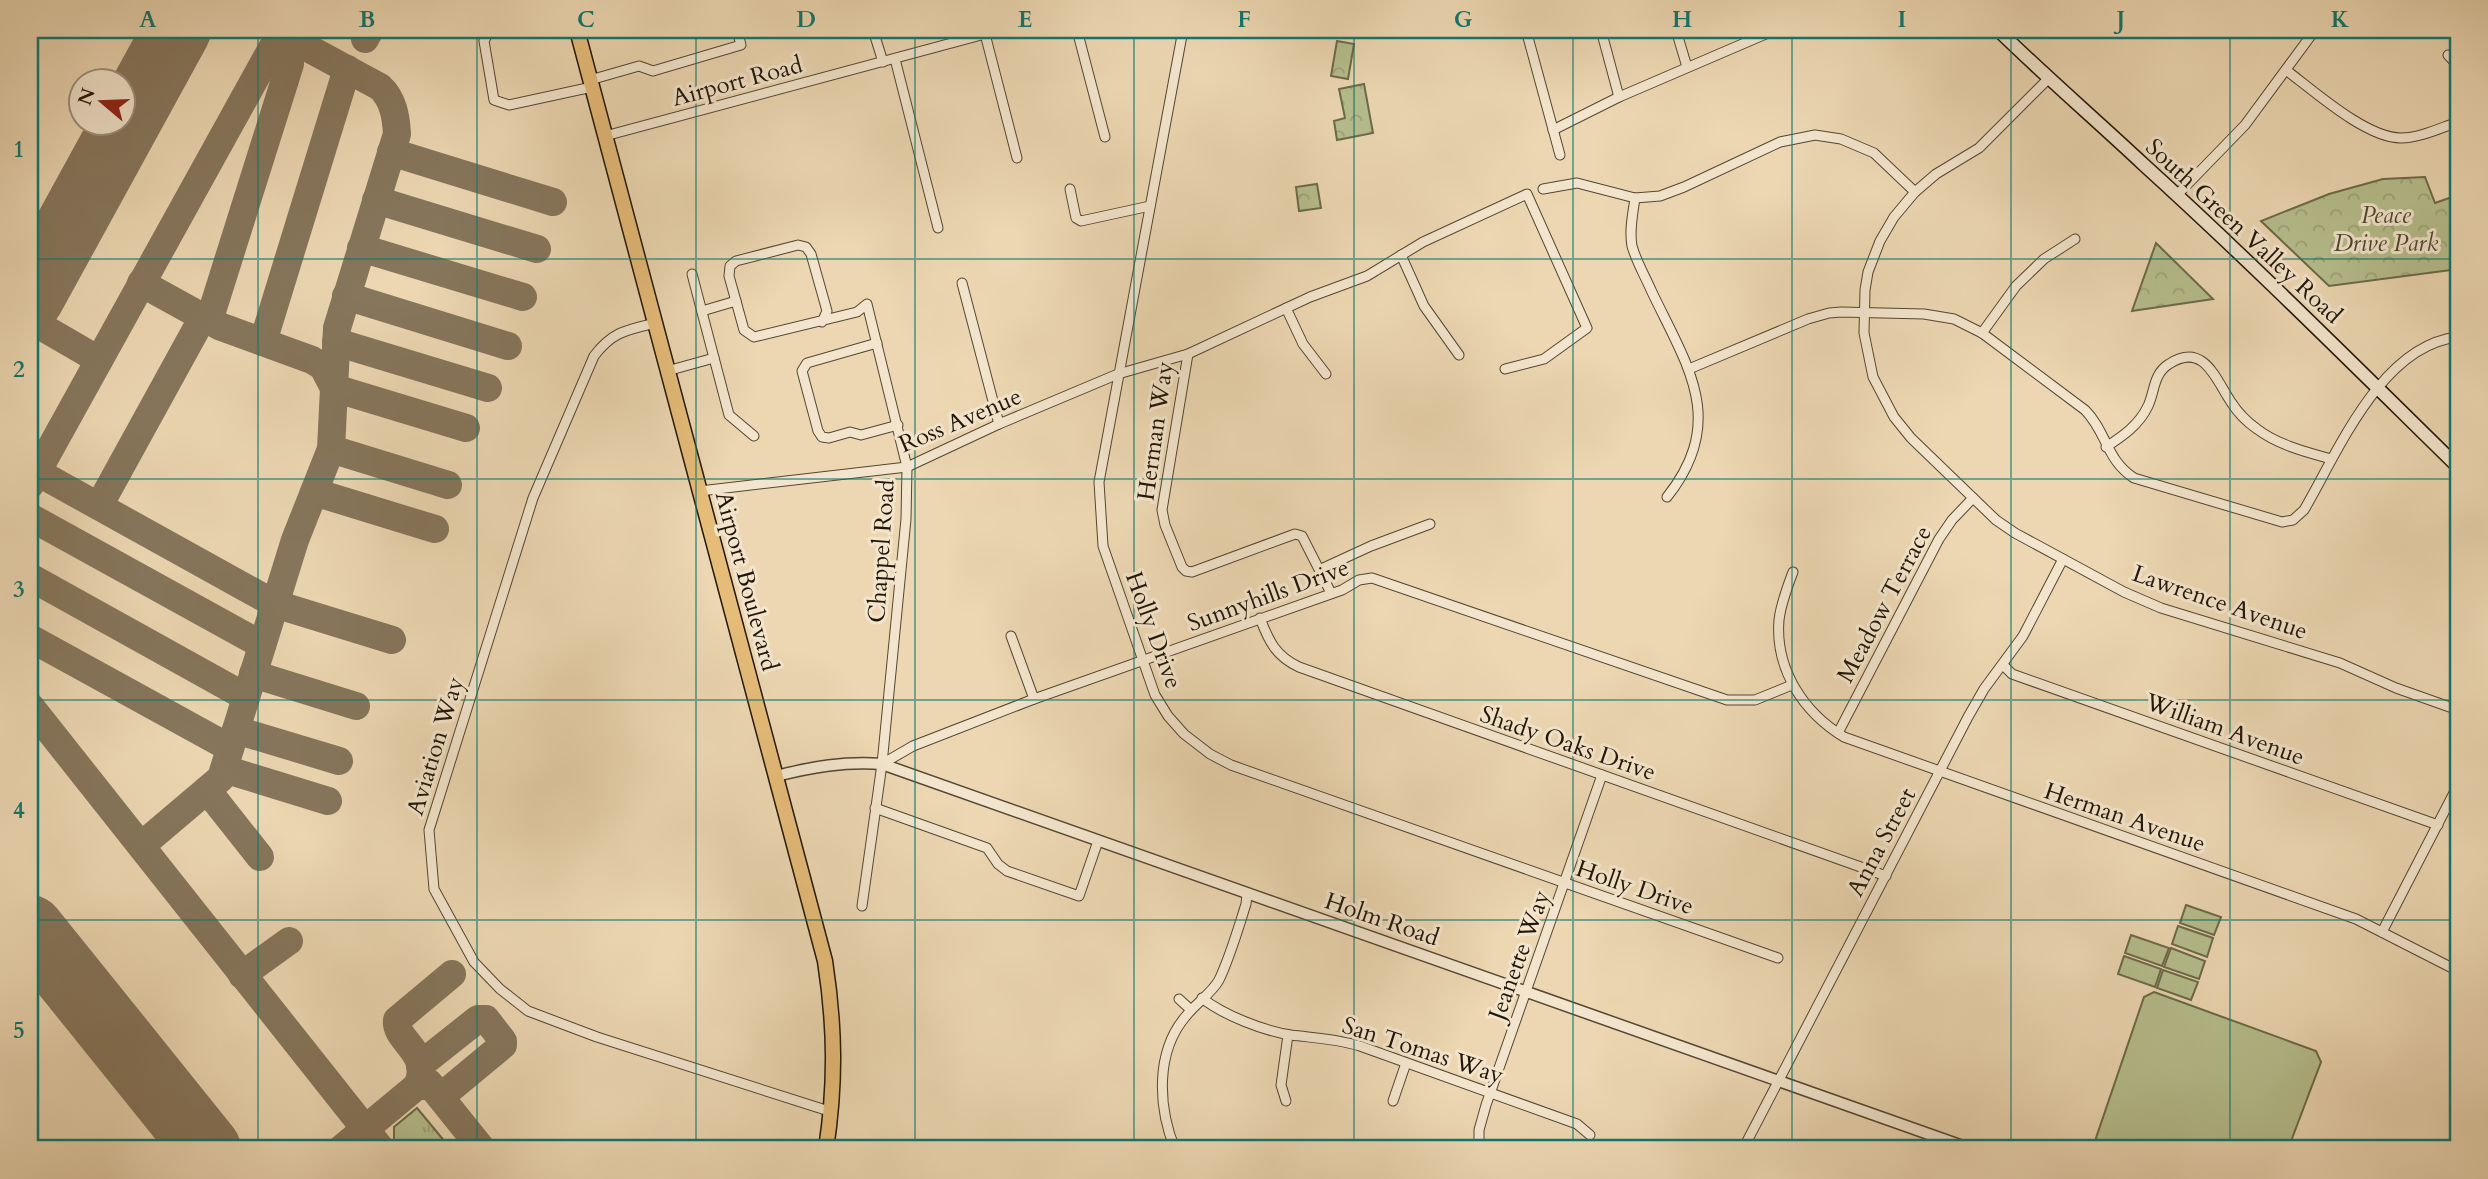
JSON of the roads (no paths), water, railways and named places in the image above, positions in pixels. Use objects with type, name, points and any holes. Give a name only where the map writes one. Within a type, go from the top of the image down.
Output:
[{"type":"main road","name":"Airport Boulevard","points":[[577,30],[825,961],[834,1039],[835,1076],[826,1149]]},
{"type":"main road","name":"South Green Valley Road","points":[[1998,30],[2176,196],[2458,467]]},
{"type":"street","points":[[490,30],[484,41],[494,100],[509,104],[591,84],[639,66],[653,71],[741,45],[737,30]]},
{"type":"street","points":[[873,30],[883,62]]},
{"type":"street","name":"Airport Road","points":[[605,136],[1000,30]]},
{"type":"street","points":[[1077,30],[1105,137]]},
{"type":"street","name":"Holly Drive","points":[[1183,30],[1099,482],[1103,546],[1142,661],[1155,695],[1168,716],[1192,741],[1220,760],[1778,958]]},
{"type":"street","points":[[1527,30],[1560,155]]},
{"type":"street","points":[[1601,30],[1619,97]]},
{"type":"street","points":[[1676,30],[1686,67]]},
{"type":"street","points":[[1553,130],[1751,34],[1775,30]]},
{"type":"street","points":[[2176,196],[2245,125],[2315,30]]},
{"type":"street","points":[[985,34],[1017,158]]},
{"type":"street","points":[[2448,55],[2458,66]]},
{"type":"street","points":[[895,59],[938,228]]},
{"type":"street","points":[[2286,70],[2359,123],[2384,136],[2410,137],[2458,122]]},
{"type":"street","name":"Lawrence Avenue","points":[[2048,79],[1979,148],[1936,174],[1915,192],[1894,217],[1877,249],[1868,272],[1864,314],[1867,356],[1877,387],[1889,409],[1912,438],[2004,526],[2124,592],[2161,608],[2327,658],[2396,688],[2458,710]]},
{"type":"street","points":[[1543,189],[1577,183],[1635,198],[1660,196],[1780,142],[1815,135],[1840,139],[1874,153],[1915,192]]},
{"type":"street","points":[[1070,189],[1076,218],[1080,221],[1150,206]]},
{"type":"street","points":[[1188,354],[1286,308],[1367,276],[1423,242],[1527,194],[1587,328],[1544,359],[1505,369]]},
{"type":"street","points":[[1635,198],[1631,232],[1634,254],[1689,369],[1698,402],[1698,434],[1688,467],[1667,497]]},
{"type":"street","points":[[1982,333],[2016,286],[2044,259],[2075,239]]},
{"type":"street","points":[[802,246],[811,254],[827,311],[822,322],[754,337],[744,330],[729,276],[733,263],[802,246]]},
{"type":"street","points":[[1401,255],[1424,306],[1459,355]]},
{"type":"street","points":[[692,274],[729,415],[754,436]]},
{"type":"street","points":[[962,283],[999,424]]},
{"type":"street","points":[[702,312],[736,301]]},
{"type":"street","name":"Chappel Road","points":[[822,322],[857,312],[867,303],[907,467],[906,519],[882,764],[863,906]]},
{"type":"street","points":[[1286,308],[1303,344],[1326,374]]},
{"type":"street","points":[[1689,369],[1818,315],[1934,316],[1954,319],[1982,333],[2085,410],[2096,423],[2116,463],[2134,478],[2282,523],[2293,520],[2304,510],[2358,413],[2378,389],[2406,360],[2421,349],[2458,337]]},
{"type":"street","name":"Aviation Way","points":[[655,323],[624,330],[605,341],[594,356],[533,498],[429,831],[434,889],[474,962],[500,989],[528,1011],[597,1037],[832,1112]]},
{"type":"street","points":[[877,343],[807,363],[802,371],[822,437],[829,438],[850,432],[861,435],[898,425]]},
{"type":"street","name":"Herman Way","points":[[1144,368],[1188,354],[1162,510],[1165,525],[1182,567],[1192,572],[1296,534],[1303,536],[1331,593]]},
{"type":"street","points":[[667,370],[714,358]]},
{"type":"street","points":[[2106,447],[2131,429],[2144,414],[2155,381],[2164,367],[2176,360],[2189,358],[2202,361],[2211,368],[2233,405],[2261,432],[2281,443],[2331,459]]},
{"type":"street","name":"Ross Avenue","points":[[700,491],[907,467],[999,424],[1118,374],[1144,368]]},
{"type":"street","name":"Meadow Terrace","points":[[1838,733],[1939,539],[1952,520],[1973,498]]},
{"type":"street","points":[[1321,569],[1371,545],[1430,524]]},
{"type":"street","name":"Anna Street","points":[[1743,1149],[1975,704],[2023,636],[2063,559]]},
{"type":"street","points":[[1792,685],[1783,658],[1779,631],[1781,608],[1793,572]]},
{"type":"street","name":"Sunnyhills Drive","points":[[882,764],[913,746],[1034,699],[1331,593],[1359,580],[1381,579],[1727,700],[1755,700],[1792,685]]},
{"type":"street","name":"Shady Oaks Drive","points":[[1260,618],[1273,648],[1283,659],[1299,667],[1886,876]]},
{"type":"street","points":[[1010,636],[1034,699]]},
{"type":"street","name":"William Avenue","points":[[2003,665],[2012,674],[2438,825]]},
{"type":"street","name":"Herman Avenue","points":[[1792,685],[1812,712],[1838,733],[1853,741],[2345,915],[2458,971]]},
{"type":"street","name":"Holm Road","points":[[776,776],[830,764],[882,764],[1971,1149]]},
{"type":"street","name":"Jeanette Way","points":[[1479,1149],[1481,1120],[1490,1092],[1602,775]]},
{"type":"street","points":[[2382,932],[2458,785]]},
{"type":"street","points":[[875,808],[987,848],[998,864],[1007,870],[1079,896],[1098,841]]},
{"type":"street","points":[[1175,1149],[1165,1117],[1163,1079],[1170,1042],[1178,1025],[1218,981],[1246,904],[1247,894]]},
{"type":"street","name":"San Tomas Way","points":[[1202,998],[1214,1008],[1267,1029],[1288,1035],[1346,1042],[1577,1124],[1590,1135]]},
{"type":"street","points":[[1179,999],[1191,1010]]},
{"type":"street","points":[[1286,1101],[1282,1085],[1288,1035]]},
{"type":"street","points":[[1393,1101],[1406,1063]]},
{"type":"park label","name":"Peace Drive Park","points":[[2386,229]]}]
